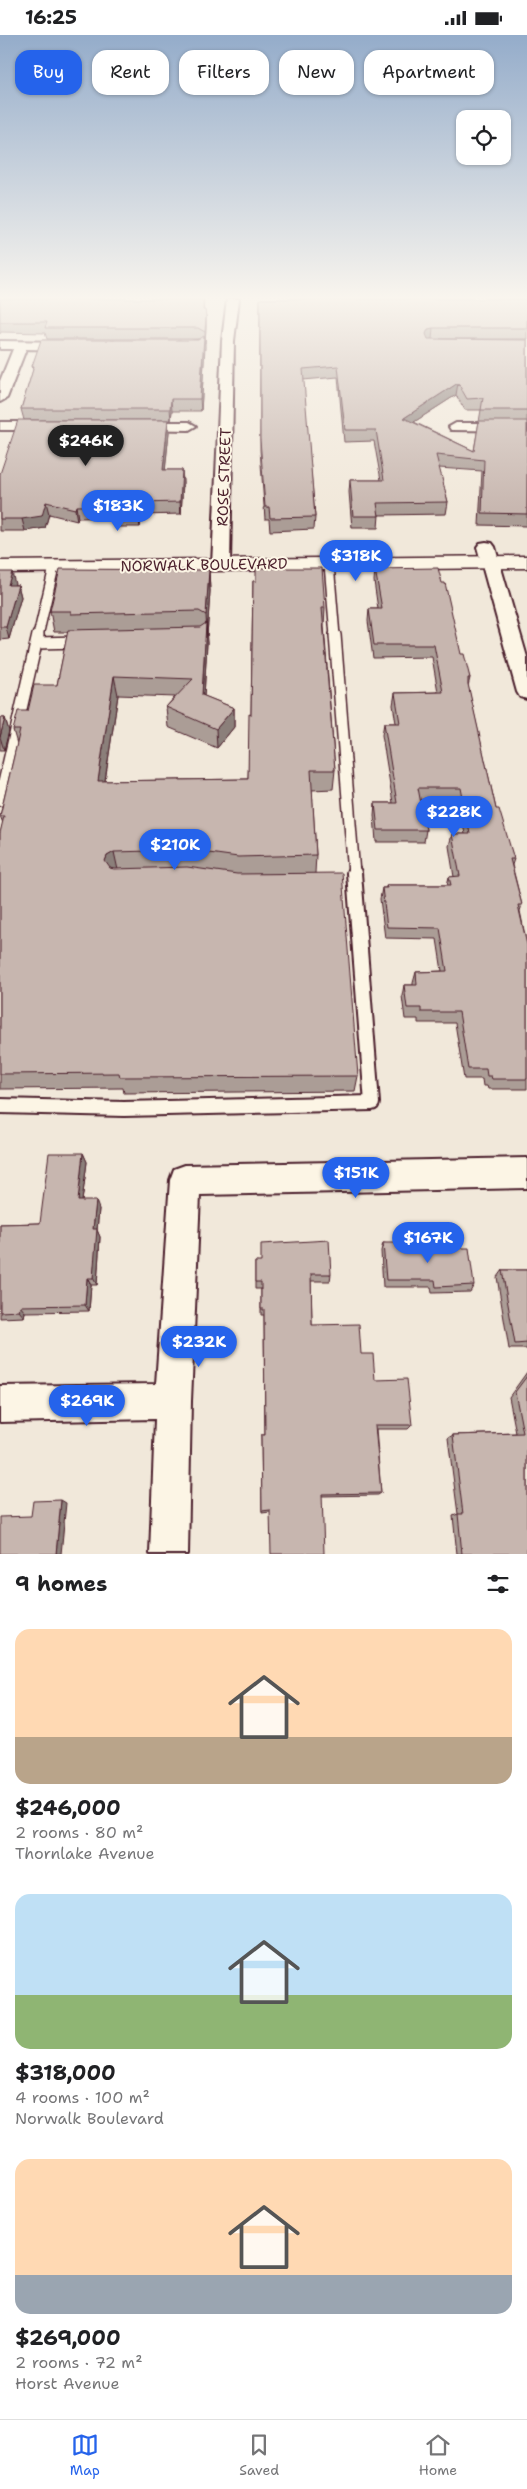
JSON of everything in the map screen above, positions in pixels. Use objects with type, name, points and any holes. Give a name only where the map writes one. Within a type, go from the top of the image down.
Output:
[{"type":"main road","name":"NORWALK BOULEVARD","points":[[0,567],[54,567],[221,557],[329,564],[488,555],[527,547]]},
{"type":"main road","name":"NORWALK BOULEVARD","points":[[0,551],[221,557],[488,555],[527,563]]},
{"type":"street","points":[[0,397],[11,370]]},
{"type":"street","name":"ROSE STREET","points":[[221,557],[227,370]]},
{"type":"street","points":[[0,426],[60,426]]},
{"type":"street","points":[[120,426],[189,426]]},
{"type":"street","points":[[456,427],[527,427]]},
{"type":"street","points":[[488,555],[527,692]]},
{"type":"street","points":[[169,1554],[173,1401],[185,1180],[527,1173]]},
{"type":"street","points":[[0,1404],[173,1401]]},
{"type":"lane","points":[[0,1106],[124,1109],[372,1103],[350,881],[329,564]]},
{"type":"lane","points":[[0,799],[54,567]]},
{"type":"lane","points":[[37,643],[95,641]]},
{"type":"building","points":[[33,370],[202,370],[200,399],[171,399],[170,409],[21,409]]},
{"type":"building","points":[[260,370],[303,370],[315,517],[270,518],[269,507],[265,507],[260,439]]},
{"type":"building","points":[[338,370],[527,370],[527,410],[481,410],[483,398],[467,399],[458,383],[404,418],[474,451],[479,421],[527,421],[527,514],[482,513],[484,460],[436,455],[448,502],[377,503],[379,516],[353,516],[350,480],[384,480],[376,430],[345,430]]},
{"type":"building","points":[[18,420],[168,420],[163,470],[182,470],[180,502],[140,503],[138,515],[116,515],[118,505],[76,506],[75,509],[46,502],[42,516],[22,519],[0,519],[0,474]]},
{"type":"building","points":[[256,568],[322,568],[325,608],[322,608],[335,770],[311,770],[316,855],[238,857],[187,850],[114,852],[107,856],[105,861],[110,868],[114,869],[187,867],[237,874],[342,873],[358,1076],[120,1077],[119,1073],[0,1074],[0,833],[4,816],[0,816],[20,730],[13,730],[18,711],[28,711],[34,685],[57,685],[68,630],[200,627],[206,623],[202,695],[234,708],[216,729],[166,707],[193,679],[114,676],[98,781],[248,779],[253,581],[256,581]]},
{"type":"building","points":[[438,568],[442,583],[445,583],[461,654],[464,654],[470,678],[468,678],[468,684],[496,809],[499,809],[514,859],[510,859],[522,905],[518,905],[527,945],[527,1079],[492,1079],[491,1076],[487,1076],[486,1069],[468,1069],[459,1012],[421,1012],[421,1008],[407,1008],[404,985],[417,985],[416,972],[447,971],[440,928],[387,927],[382,888],[387,888],[386,885],[451,885],[449,877],[460,876],[452,834],[470,834],[461,788],[418,788],[426,830],[378,830],[375,803],[397,803],[384,723],[400,723],[395,693],[443,692],[434,645],[374,645],[369,609],[382,609],[375,569]]},
{"type":"building","points":[[60,569],[209,570],[206,615],[199,611],[71,614],[71,611],[50,611]]},
{"type":"building","points":[[0,572],[12,572],[8,585],[18,585],[6,627],[0,627]]},
{"type":"building","points":[[0,718],[5,718],[0,737]]},
{"type":"building","points":[[49,1153],[83,1153],[78,1201],[96,1201],[93,1229],[97,1229],[93,1278],[87,1278],[85,1305],[20,1306],[19,1311],[0,1312],[0,1224],[40,1223]]},
{"type":"building","points":[[329,1240],[331,1274],[311,1274],[312,1325],[359,1324],[361,1354],[373,1354],[375,1380],[407,1379],[412,1425],[375,1425],[381,1493],[322,1494],[324,1554],[271,1554],[270,1510],[262,1511],[261,1435],[265,1435],[264,1309],[261,1309],[261,1282],[255,1282],[255,1262],[261,1262],[261,1244]]},
{"type":"building","points":[[383,1243],[420,1243],[420,1248],[469,1248],[474,1285],[436,1287],[435,1280],[386,1280]]},
{"type":"building","points":[[502,1270],[527,1270],[527,1343],[515,1344]]},
{"type":"building","points":[[527,1376],[527,1554],[462,1554],[458,1514],[463,1514],[453,1435],[523,1433],[515,1392]]},
{"type":"building","points":[[61,1500],[56,1554],[0,1554],[0,1517],[31,1516],[33,1501]]}]
